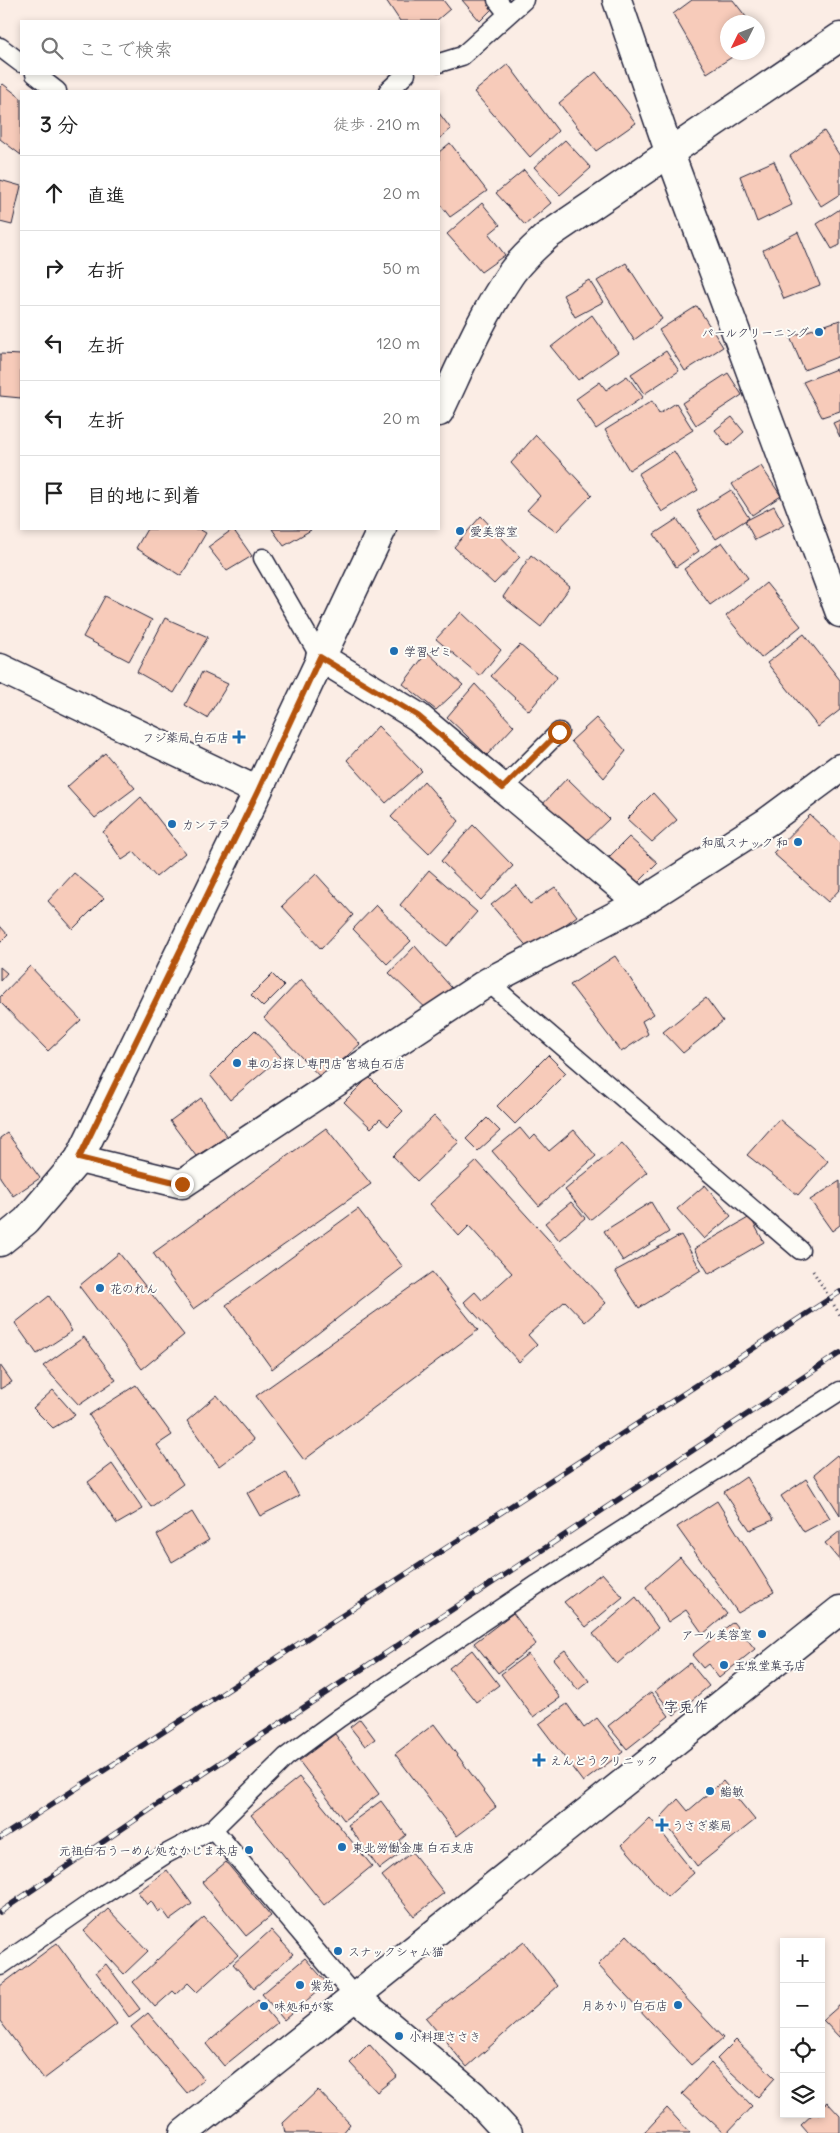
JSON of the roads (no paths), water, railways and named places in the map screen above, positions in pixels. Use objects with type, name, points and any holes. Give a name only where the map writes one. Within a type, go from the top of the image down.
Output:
[{"type":"street","points":[[617,0],[669,151],[840,613]]},
{"type":"street","points":[[440,410],[485,316],[510,274],[528,253],[547,236],[669,151],[840,37]]},
{"type":"street","points":[[0,1242],[26,1221],[79,1158],[258,791],[382,530]]},
{"type":"street","points":[[320,657],[418,716],[640,903]]},
{"type":"street","points":[[0,668],[258,791]]},
{"type":"street","points":[[79,1158],[182,1184],[488,982],[640,903],[767,822],[840,768]]},
{"type":"street","points":[[184,2133],[840,1610]]},
{"type":"street","points":[[354,1996],[473,2095],[508,2133]]},
{"type":"lane","points":[[497,0],[508,14]]},
{"type":"lane","points":[[440,63],[462,56],[524,0]]},
{"type":"lane","points":[[0,47],[20,62]]},
{"type":"lane","points":[[36,75],[56,90]]},
{"type":"lane","points":[[389,90],[405,75]]},
{"type":"lane","points":[[263,558],[320,657]]},
{"type":"lane","points":[[503,788],[559,732]]},
{"type":"lane","points":[[488,982],[800,1250]]},
{"type":"lane","points":[[0,1966],[95,1900],[166,1854],[213,1828],[286,1757],[338,1718],[538,1584],[840,1391]]},
{"type":"lane","points":[[213,1828],[354,1996]]},
{"type":"railway","points":[[0,1838],[840,1292]]},
{"type":"railway","points":[[0,1912],[176,1792],[840,1353]]},
{"type":"place","name":"パールクリーニング","points":[[819,332]]},
{"type":"place","name":"愛美容室","points":[[460,531]]},
{"type":"place","name":"学習ゼミ","points":[[394,651]]},
{"type":"place","name":"フジ薬局 白石店","points":[[239,737]]},
{"type":"place","name":"カンテラ","points":[[172,824]]},
{"type":"place","name":"和風スナック 和","points":[[798,842]]},
{"type":"place","name":"車のお探し専門店 宮城白石店","points":[[237,1063]]},
{"type":"place","name":"花のれん","points":[[100,1288]]},
{"type":"place","name":"アール美容室","points":[[762,1634]]},
{"type":"place","name":"玉泉堂菓子店","points":[[724,1665]]},
{"type":"place","name":"えんどうクリニック","points":[[539,1760]]},
{"type":"place","name":"鮨敏","points":[[710,1791]]},
{"type":"place","name":"うさぎ薬局","points":[[662,1825]]},
{"type":"place","name":"東北労働金庫 白石支店","points":[[342,1847]]},
{"type":"place","name":"元祖白石うーめん処なかじま本店","points":[[249,1850]]},
{"type":"place","name":"スナックシャム猫","points":[[338,1951]]},
{"type":"place","name":"紫苑","points":[[300,1985]]},
{"type":"place","name":"月あかり 白石店","points":[[678,2005]]},
{"type":"place","name":"味処和が家","points":[[264,2006]]},
{"type":"place","name":"小料理ささき","points":[[399,2036]]},
{"type":"district","name":"字兎作","points":[[686,1706]]}]
